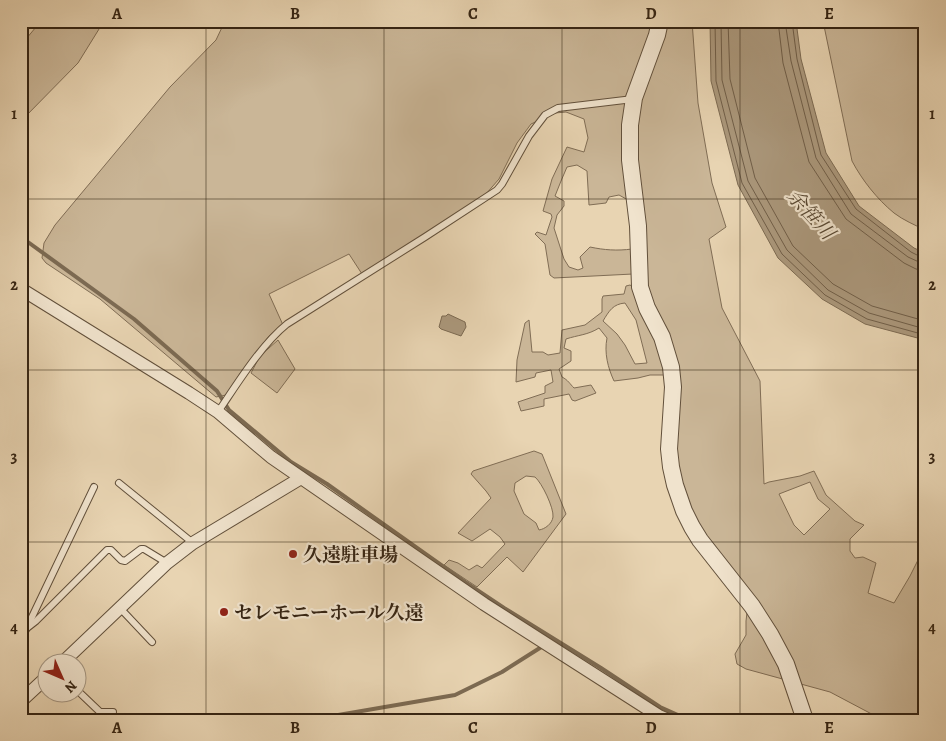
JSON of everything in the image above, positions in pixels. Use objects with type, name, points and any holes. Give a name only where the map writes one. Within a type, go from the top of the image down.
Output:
[{"type":"street","points":[[660,21],[657,35],[634,98],[630,125],[630,160],[638,226],[640,287],[647,308],[662,337],[671,368],[673,387],[669,449],[671,467],[684,512],[700,540],[752,606],[770,634],[786,664],[805,720]]},
{"type":"street","points":[[21,289],[218,412],[271,457],[484,604],[668,720]]},
{"type":"street","points":[[71,654],[119,607],[192,543],[301,478]]},
{"type":"street","points":[[21,701],[38,685]]},
{"type":"lane","points":[[218,412],[250,366],[287,324],[497,190],[529,136],[545,115],[558,108],[634,98]]},
{"type":"lane","points":[[119,483],[192,543]]},
{"type":"lane","points":[[21,640],[94,487]]},
{"type":"lane","points":[[27,628],[107,550],[110,550],[121,560],[125,561],[141,549],[144,549],[167,563]]},
{"type":"lane","points":[[119,607],[152,642]]},
{"type":"lane","points":[[88,701],[100,712],[113,712]]},
{"type":"shaded area","points":[[41,21],[104,21],[78,63],[21,121],[21,45]]},
{"type":"shaded area","points":[[225,21],[692,21],[698,103],[712,183],[726,227],[709,239],[722,308],[760,381],[764,484],[814,471],[826,495],[855,521],[864,525],[850,539],[850,551],[855,558],[863,557],[876,563],[868,593],[894,603],[921,554],[925,555],[925,720],[883,720],[830,692],[746,669],[737,664],[735,654],[746,635],[748,604],[698,529],[677,473],[677,375],[650,375],[614,381],[607,360],[607,338],[599,328],[587,334],[566,339],[564,348],[571,351],[571,361],[559,369],[562,377],[574,388],[591,385],[596,393],[575,401],[572,400],[569,394],[544,399],[544,406],[521,411],[518,402],[545,393],[545,386],[553,382],[551,370],[536,373],[535,377],[516,382],[517,360],[525,323],[529,320],[532,352],[543,352],[548,355],[560,353],[562,330],[585,325],[602,312],[603,296],[624,294],[626,286],[630,285],[635,288],[639,206],[619,195],[609,197],[606,203],[589,205],[587,171],[577,165],[567,167],[555,196],[564,201],[564,206],[557,215],[554,228],[564,259],[569,267],[578,270],[583,268],[580,257],[590,247],[611,250],[632,249],[633,274],[554,278],[550,275],[545,244],[535,234],[537,232],[546,235],[552,217],[551,214],[543,211],[552,179],[567,147],[584,152],[588,138],[584,119],[566,112],[555,113],[531,124],[517,143],[499,179],[485,195],[362,274],[349,254],[269,294],[283,325],[269,336],[226,395],[216,397],[100,299],[46,263],[42,258],[44,243],[55,225],[170,87],[216,40]],"holes":[[[625,303],[636,320],[647,363],[635,364],[617,334],[603,321],[614,306]],[[810,482],[818,499],[830,509],[804,535],[794,525],[779,494]]]},
{"type":"shaded area","points":[[823,21],[925,21],[925,230],[901,218],[888,208],[870,189],[852,161]]},
{"type":"shaded area","points":[[278,340],[295,369],[277,393],[251,373],[260,356]]},
{"type":"shaded area","points":[[534,451],[542,454],[566,514],[523,572],[507,557],[477,587],[444,565],[449,560],[469,570],[477,565],[482,568],[505,544],[490,529],[472,541],[458,533],[491,498],[471,474],[473,471]],"holes":[[[526,476],[535,477],[547,496],[553,513],[550,524],[539,530],[536,523],[524,514],[514,491],[515,483]]]},
{"type":"water","name":"余笹川","points":[[710,21],[796,21],[801,59],[826,153],[859,206],[914,248],[925,253],[925,340],[865,324],[822,299],[778,258],[738,185],[711,81]]},
{"type":"water","points":[[448,314],[465,322],[466,327],[461,336],[439,327],[442,316]]},
{"type":"waterway","points":[[21,237],[134,319],[217,391],[229,410],[291,462],[327,484],[504,608],[660,707],[689,720]]},
{"type":"waterway","points":[[309,720],[455,695],[502,672],[543,646]]},
{"type":"place","name":"久遠駐車場","points":[[293,554]]},
{"type":"place","name":"セレモニーホール久遠","points":[[224,612]]}]
